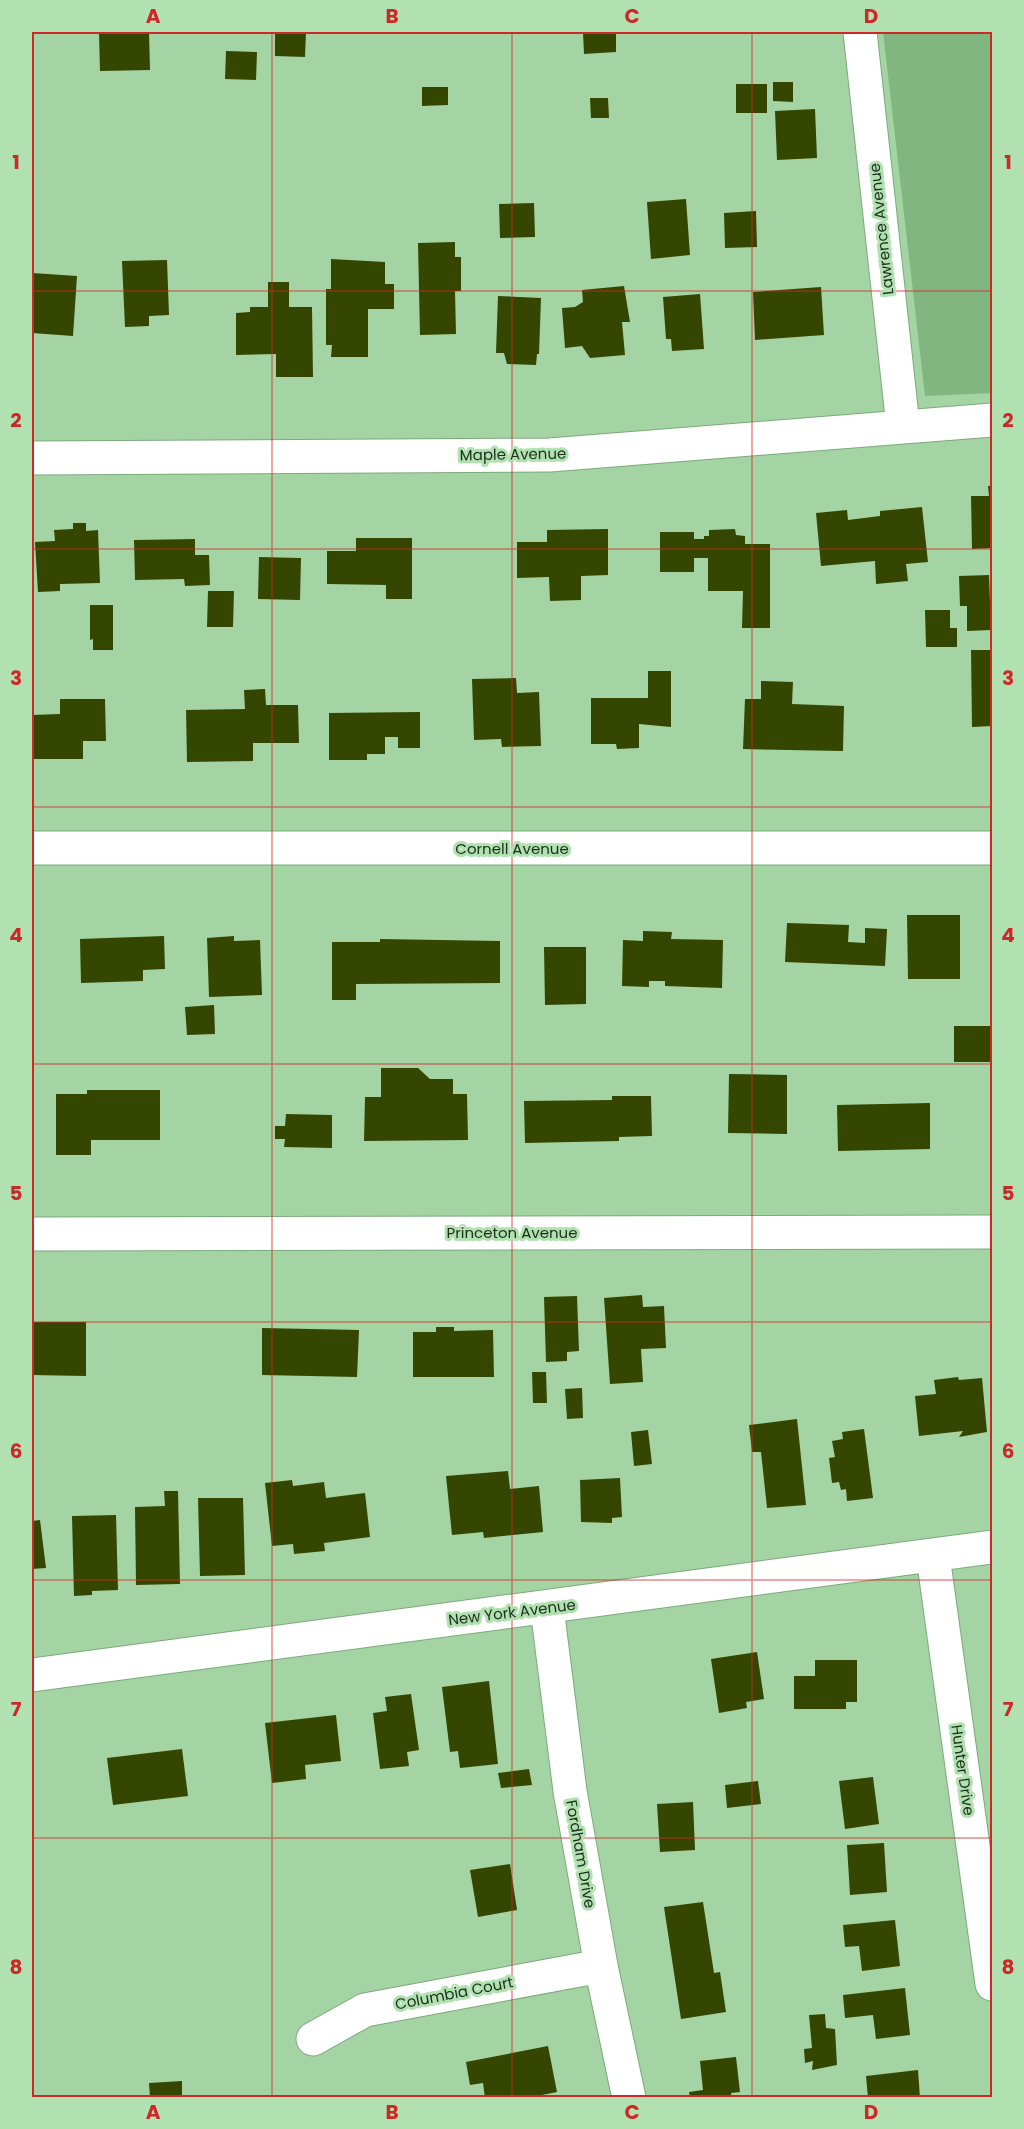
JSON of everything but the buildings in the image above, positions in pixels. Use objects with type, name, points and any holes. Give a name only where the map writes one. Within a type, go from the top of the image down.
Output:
[{"type":"street","name":"Lawrence Avenue","points":[[860,32],[903,426]]},
{"type":"street","name":"Maple Avenue","points":[[32,458],[550,455],[993,420]]},
{"type":"street","name":"Cornell Avenue","points":[[32,848],[993,848]]},
{"type":"street","name":"Princeton Avenue","points":[[32,1234],[993,1232]]},
{"type":"street","name":"New York Avenue","points":[[32,1675],[993,1547]]},
{"type":"street","name":"Hunter Drive","points":[[933,1556],[993,1984]]},
{"type":"street","name":"Fordham Drive","points":[[547,1608],[570,1791],[601,1965],[629,2097]]},
{"type":"street","name":"Columbia Court","points":[[313,2039],[365,2010],[601,1965]]},
{"type":"green space","points":[[883,32],[992,32],[992,393],[925,396]]}]
